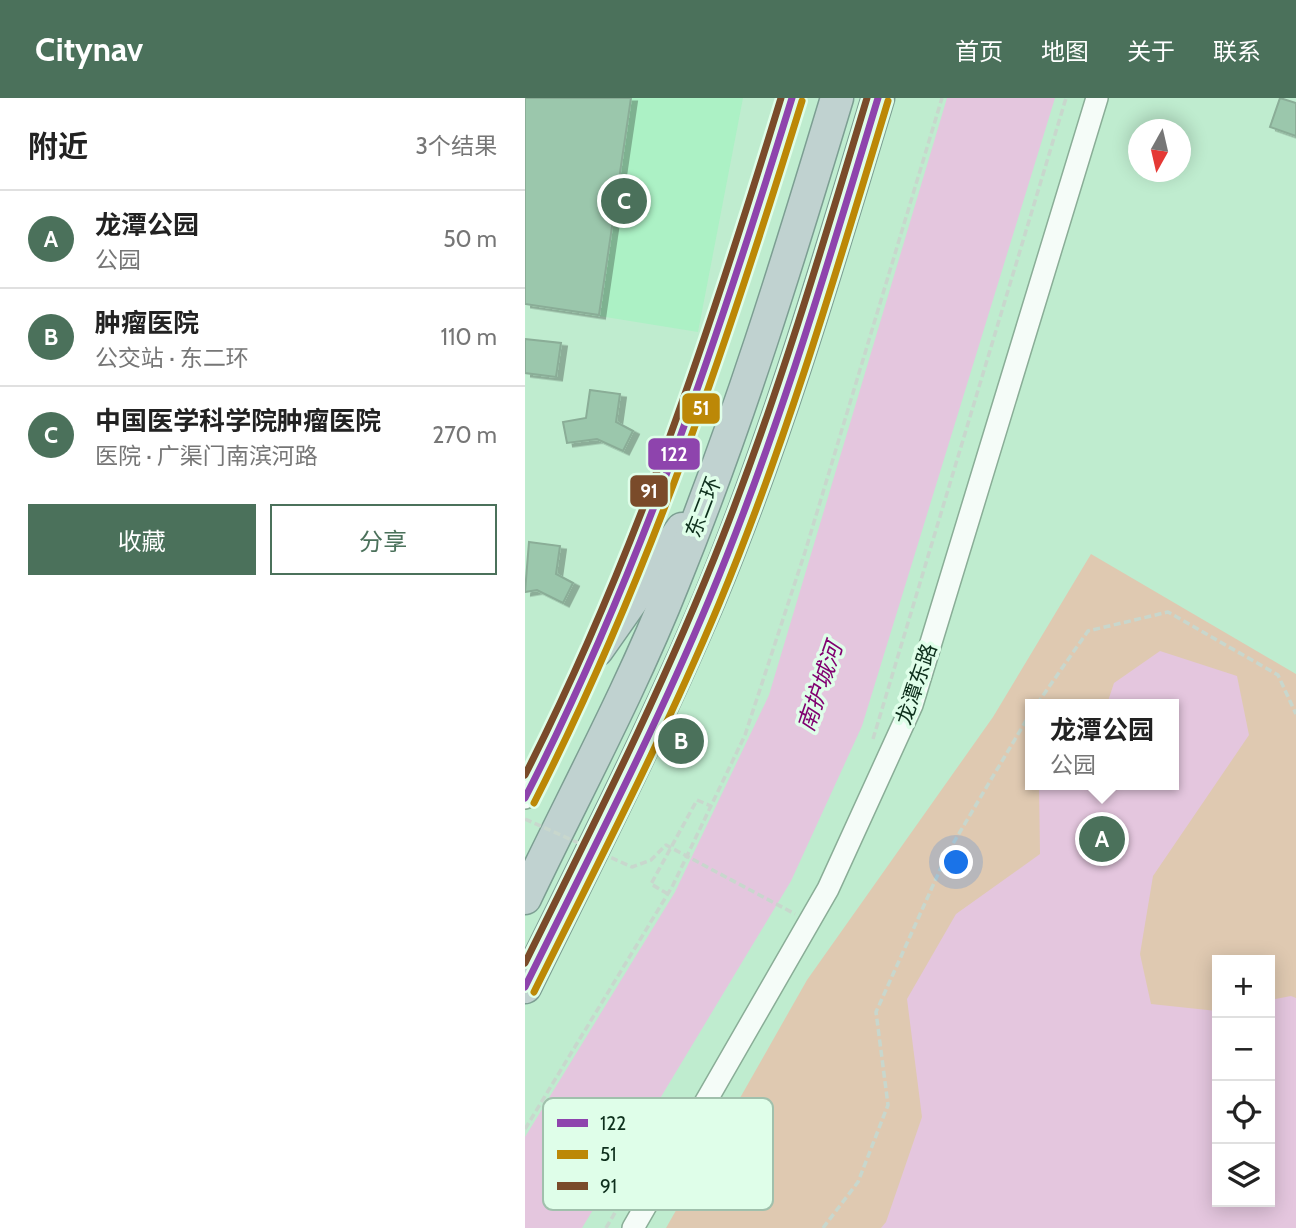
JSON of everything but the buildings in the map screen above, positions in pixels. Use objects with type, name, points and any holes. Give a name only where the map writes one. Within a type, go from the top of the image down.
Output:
[{"type":"highway","name":"东二环","points":[[525,898],[620,705],[711,488],[787,266],[837,98]]},
{"type":"highway","name":"东二环","points":[[525,987],[593,845],[633,771],[710,597],[752,488],[824,278],[878,98]]},
{"type":"highway","points":[[597,650],[711,488]]},
{"type":"street","points":[[525,798],[559,735],[597,650],[670,472],[746,253],[792,98]]},
{"type":"street","name":"龙潭东路","points":[[708,1098],[828,889],[912,705],[1097,98]]},
{"type":"street","name":"龙潭东路","points":[[633,1228],[643,1210]]},
{"type":"path","points":[[544,1098],[668,894],[745,735],[801,565],[942,98]]},
{"type":"path","points":[[871,747],[1066,98]]},
{"type":"path","points":[[1040,699],[1088,631],[1168,612],[1278,676],[1296,714]]},
{"type":"path","points":[[823,1228],[858,1182],[888,1105],[877,1012],[948,852],[1025,722]]},
{"type":"path","points":[[668,894],[651,884],[698,800],[711,806]]},
{"type":"path","points":[[525,819],[632,867],[651,860],[666,845],[794,912],[786,922]]},
{"type":"path","points":[[525,1129],[543,1099]]},
{"type":"path","points":[[606,1228],[617,1210]]},
{"type":"shaded area","points":[[525,98],[743,98],[698,332],[525,304]]},
{"type":"shaded area","points":[[1091,554],[1296,674],[1296,1228],[666,1228],[676,1210],[773,1210],[773,1098],[740,1098],[807,980],[993,717]]},
{"type":"water","name":"南护城河","points":[[947,98],[1055,98],[862,726],[791,881],[660,1098],[549,1098],[675,892],[769,695]]},
{"type":"water","points":[[1160,651],[1237,676],[1249,735],[1153,876],[1140,954],[1151,1004],[1212,1010],[1212,1207],[1275,1207],[1275,999],[1291,996],[1296,998],[1296,1228],[881,1228],[886,1222],[922,1117],[907,999],[956,914],[1040,854],[1039,790],[1179,790],[1179,699],[1109,699],[1114,683]]},
{"type":"water","points":[[543,1108],[543,1210],[593,1210],[582,1228],[525,1228],[525,1137]]},
{"type":"transit line","name":"91","points":[[525,775],[565,693],[636,527],[698,357],[781,98]]},
{"type":"transit line","name":"122","points":[[525,798],[567,713],[641,541],[735,278],[792,98]]},
{"type":"transit line","name":"91","points":[[525,963],[654,698],[723,536],[782,373],[867,98]]},
{"type":"transit line","name":"122","points":[[525,987],[666,698],[734,539],[800,351],[878,98]]},
{"type":"transit line","name":"51","points":[[534,803],[576,717],[650,545],[715,370],[802,101]]},
{"type":"transit line","name":"51","points":[[534,992],[676,702],[744,542],[810,354],[888,101]]},
{"type":"place","name":"中国医学科学院肿瘤医院","points":[[624,201]]},
{"type":"place","name":"肿瘤医院","points":[[681,741]]},
{"type":"place","name":"龙潭公园","points":[[1102,839]]}]
